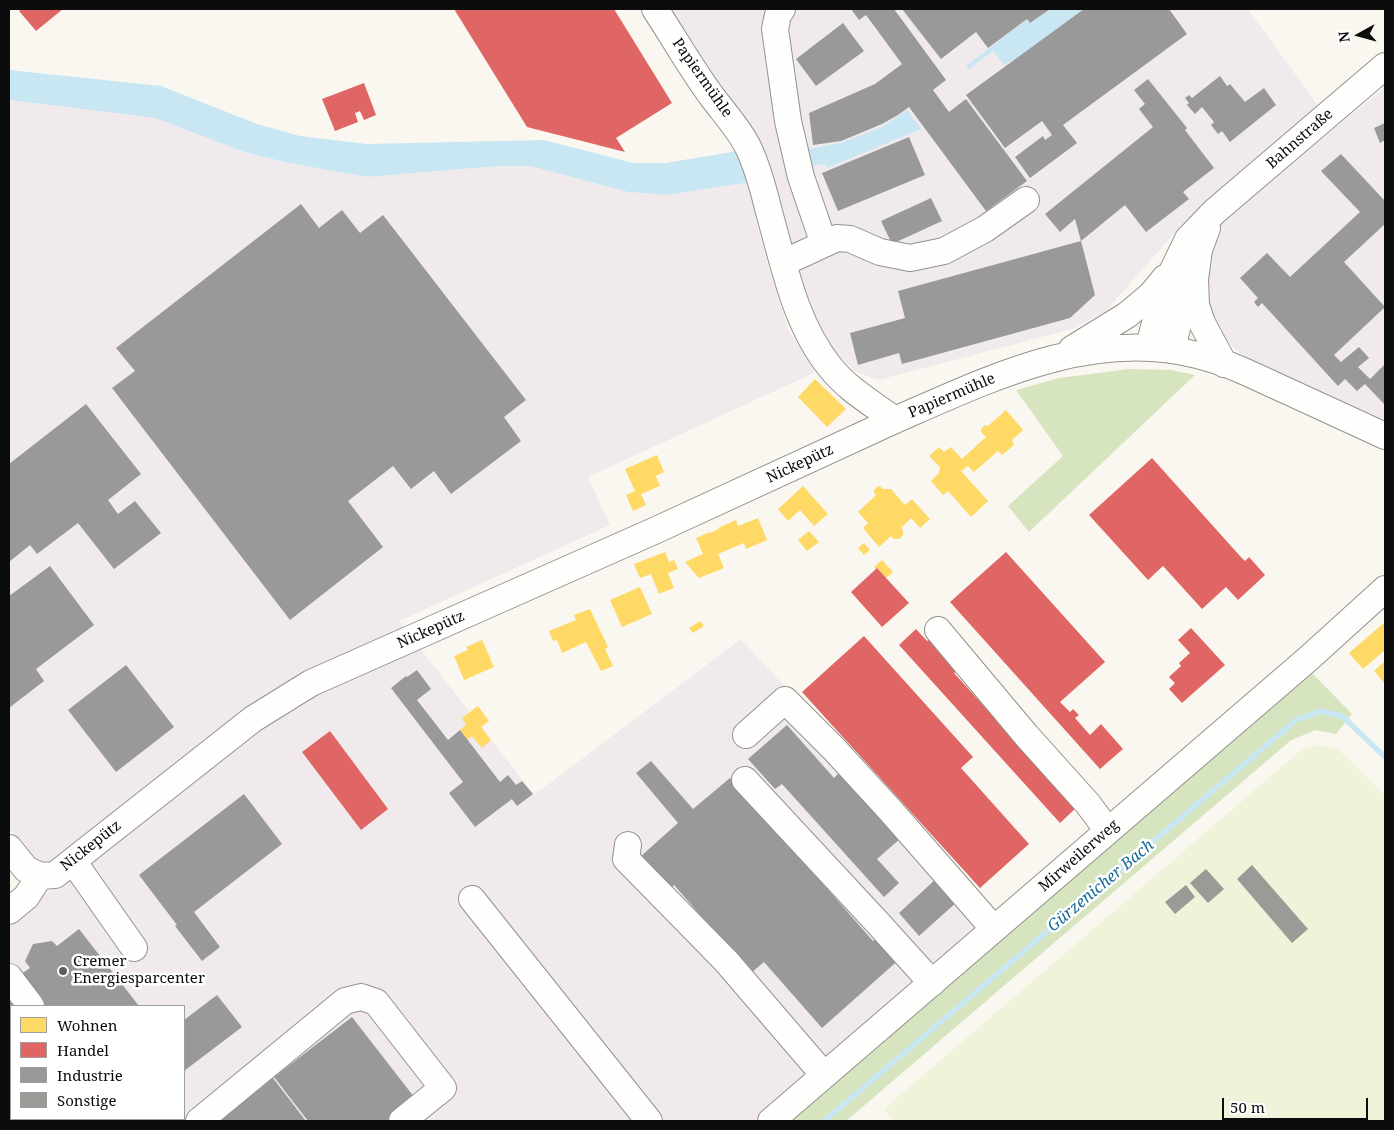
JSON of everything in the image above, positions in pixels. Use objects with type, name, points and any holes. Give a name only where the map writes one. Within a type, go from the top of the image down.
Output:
[{"type":"street","name":"Papiermühle","points":[[655,9],[713,98],[731,120],[748,147],[761,180],[793,297],[802,320],[814,342],[830,368],[849,386],[895,420],[979,384],[1060,356],[1128,347],[1160,349],[1197,355],[1241,369],[1385,436]]},
{"type":"street","points":[[782,9],[778,14],[775,29],[788,121],[801,177],[824,244]]},
{"type":"street","name":"Bahnstraße","points":[[1160,349],[1162,295],[1188,239],[1214,212],[1385,66]]},
{"type":"street","points":[[784,263],[837,238],[850,239],[880,252],[910,258],[944,252],[985,229],[1026,200]]},
{"type":"street","name":"Bahnstraße","points":[[1160,349],[1214,212]]},
{"type":"street","name":"Bahnstraße","points":[[1199,250],[1195,279],[1196,305],[1202,323],[1224,364]]},
{"type":"street","name":"Bahnstraße","points":[[1060,356],[1127,315],[1151,295],[1173,270]]},
{"type":"street","name":"Nickepütz","points":[[40,876],[54,875],[253,719],[312,683],[654,531],[895,420]]},
{"type":"street","name":"Mirweilerweg","points":[[771,1121],[1309,658],[1385,589]]},
{"type":"street","points":[[938,630],[1088,804],[1108,831]]},
{"type":"street","points":[[746,735],[785,700],[834,749],[994,929]]},
{"type":"street","points":[[745,780],[932,983]]},
{"type":"street","points":[[628,845],[626,860],[726,961],[824,1075]]},
{"type":"street","points":[[9,848],[26,869],[40,876],[26,897],[9,911]]},
{"type":"street","points":[[73,861],[134,948]]},
{"type":"street","points":[[472,899],[649,1121]]},
{"type":"street","points":[[9,977],[29,1005]]},
{"type":"street","points":[[199,1121],[345,1001],[361,997],[376,1002],[443,1088],[402,1121]]},
{"type":"shaded area","points":[[668,9],[1248,9],[1319,107],[1186,220],[1106,311],[1072,329],[879,380],[854,371],[825,341],[802,279],[759,144]]},
{"type":"shaded area","points":[[1385,87],[1385,420],[1258,364],[1240,353],[1224,339],[1207,305],[1206,251],[1221,221]]},
{"type":"shaded area","points":[[9,100],[155,118],[247,153],[289,163],[367,177],[499,166],[530,166],[628,192],[667,195],[751,182],[756,221],[788,329],[816,372],[588,477],[610,525],[399,621],[534,795],[741,639],[997,916],[755,1121],[9,1121],[9,922],[54,888],[9,829]]},
{"type":"green space","points":[[1129,369],[1171,370],[1195,375],[1029,532],[1008,506],[1063,456],[1016,390],[1059,378]]},
{"type":"green space","points":[[1312,673],[1352,714],[1336,734],[1315,730],[1290,741],[846,1121],[790,1121]]},
{"type":"green space","points":[[1319,745],[1339,750],[1385,795],[1385,1121],[894,1121],[884,1109],[1300,751]]},
{"type":"water","points":[[1050,9],[1084,9],[1014,60],[1014,62],[1012,60],[1004,65],[993,51],[969,69],[966,66],[1027,19],[1030,23]]},
{"type":"water","points":[[9,70],[161,86],[257,124],[300,136],[367,144],[544,140],[633,163],[665,163],[738,151],[751,182],[667,195],[628,192],[530,166],[499,166],[367,177],[289,163],[247,153],[155,118],[9,100]]},
{"type":"water","points":[[907,110],[921,129],[827,168],[825,164],[806,167],[803,150],[841,143],[882,127]]},
{"type":"building: Wohnen","points":[[815,379],[846,409],[827,427],[798,397]]},
{"type":"building: Wohnen","points":[[1006,410],[1023,430],[1012,440],[1014,445],[1002,455],[998,451],[974,472],[968,466],[961,471],[988,501],[971,517],[948,491],[943,495],[931,481],[939,473],[940,467],[929,456],[939,447],[944,452],[951,447],[962,459],[986,437],[981,432],[981,429],[985,425],[988,426]]},
{"type":"building: Wohnen","points":[[657,455],[664,472],[656,476],[660,486],[641,494],[646,505],[633,511],[626,495],[635,491],[625,469]]},
{"type":"building: Wohnen","points":[[803,486],[828,514],[814,526],[800,510],[788,521],[778,509]]},
{"type":"building: Wohnen","points":[[878,486],[883,489],[891,489],[905,505],[912,499],[930,519],[920,528],[911,518],[901,528],[903,535],[899,539],[894,539],[891,536],[879,547],[863,528],[868,523],[858,512],[876,495],[874,490]]},
{"type":"building: Wohnen","points":[[758,518],[767,540],[746,549],[744,543],[718,554],[724,568],[699,578],[685,562],[703,554],[696,538],[736,520],[738,526]]},
{"type":"building: Wohnen","points":[[809,531],[819,542],[807,551],[798,540]]},
{"type":"building: Wohnen","points":[[864,543],[870,550],[864,555],[858,548]]},
{"type":"building: Wohnen","points":[[665,552],[669,562],[674,560],[678,569],[668,573],[674,588],[659,594],[651,574],[640,578],[634,564]]},
{"type":"building: Wohnen","points":[[882,560],[893,572],[886,578],[874,567]]},
{"type":"building: Wohnen","points":[[640,587],[652,614],[622,627],[610,600]]},
{"type":"building: Wohnen","points":[[590,609],[608,647],[605,649],[613,666],[601,671],[586,642],[562,653],[557,640],[553,641],[549,631],[576,620],[574,615]]},
{"type":"building: Wohnen","points":[[700,621],[704,626],[693,633],[689,628]]},
{"type":"building: Wohnen","points":[[1385,622],[1385,650],[1363,669],[1349,653]]},
{"type":"building: Wohnen","points":[[482,640],[494,667],[464,680],[454,656],[468,650],[466,647]]},
{"type":"building: Wohnen","points":[[1385,661],[1385,684],[1374,671]]},
{"type":"building: Wohnen","points":[[478,706],[489,721],[481,727],[491,740],[482,748],[472,736],[467,740],[460,730],[466,725],[462,718]]},
{"type":"building: Handel","points":[[22,9],[63,9],[36,31],[19,11]]},
{"type":"building: Handel","points":[[454,9],[614,9],[672,103],[616,138],[625,152],[527,127]]},
{"type":"building: Handel","points":[[364,83],[376,115],[364,120],[360,111],[355,113],[358,122],[335,131],[322,99]]},
{"type":"building: Handel","points":[[1152,458],[1240,556],[1245,561],[1249,557],[1265,575],[1238,600],[1226,587],[1202,609],[1163,566],[1148,580],[1089,515]]},
{"type":"building: Handel","points":[[1006,552],[1105,662],[1060,702],[1070,712],[1073,709],[1079,715],[1075,718],[1090,735],[1101,724],[1123,749],[1100,769],[950,602]]},
{"type":"building: Handel","points":[[877,568],[909,603],[882,627],[851,592]]},
{"type":"building: Handel","points":[[1191,628],[1225,665],[1182,703],[1169,689],[1175,683],[1169,677],[1181,666],[1179,663],[1190,653],[1178,640]]},
{"type":"building: Handel","points":[[916,629],[927,641],[929,640],[957,671],[954,673],[1076,808],[1060,823],[899,645]]},
{"type":"building: Handel","points":[[864,636],[973,757],[961,768],[1029,844],[980,888],[802,692]]},
{"type":"building: Handel","points":[[330,731],[388,809],[361,830],[302,752]]},
{"type":"building: Industrie","points":[[851,9],[894,9],[946,80],[933,90],[949,112],[966,99],[1027,181],[986,211],[909,107],[882,124],[841,141],[813,145],[809,113],[875,84],[902,64],[866,15],[859,20]]},
{"type":"building: Industrie","points":[[902,9],[1050,9],[1030,23],[1027,19],[988,48],[976,32],[941,59]]},
{"type":"building: Industrie","points":[[1084,9],[1169,9],[1187,34],[1063,125],[1077,143],[1030,178],[1015,157],[1043,136],[1045,140],[1052,135],[1042,121],[1005,148],[966,95]]},
{"type":"building: Industrie","points":[[843,23],[864,51],[816,86],[796,59]]},
{"type":"building: Industrie","points":[[1220,76],[1227,86],[1230,84],[1245,102],[1264,88],[1276,105],[1230,142],[1222,131],[1218,134],[1211,125],[1214,122],[1202,107],[1195,114],[1187,105],[1189,103],[1185,98],[1189,95],[1192,98]]},
{"type":"building: Industrie","points":[[1148,79],[1187,128],[1185,130],[1214,168],[1183,192],[1189,199],[1146,232],[1125,205],[1081,241],[1075,219],[1060,232],[1045,214],[1153,127],[1139,109],[1145,104],[1134,90]]},
{"type":"building: Industrie","points":[[1385,123],[1385,140],[1380,143],[1374,128]]},
{"type":"building: Industrie","points":[[909,137],[925,175],[838,211],[822,173]]},
{"type":"building: Industrie","points":[[1341,154],[1385,201],[1385,224],[1344,262],[1385,307],[1334,355],[1341,362],[1359,347],[1369,358],[1358,367],[1370,379],[1385,364],[1385,405],[1365,384],[1357,391],[1345,379],[1338,386],[1262,303],[1258,307],[1254,302],[1258,298],[1240,278],[1267,253],[1290,277],[1360,212],[1321,171]]},
{"type":"building: Industrie","points":[[931,198],[942,221],[892,244],[881,221]]},
{"type":"building: Industrie","points":[[301,204],[319,228],[342,210],[360,233],[383,215],[526,400],[504,417],[521,441],[451,494],[434,471],[411,489],[393,466],[348,501],[383,547],[290,620],[112,388],[135,371],[116,348]]},
{"type":"building: Industrie","points":[[1081,241],[1095,295],[1070,318],[902,364],[899,353],[858,365],[850,333],[905,318],[898,291]]},
{"type":"building: Industrie","points":[[86,404],[141,474],[108,500],[118,514],[135,501],[161,533],[114,569],[78,523],[37,554],[30,545],[9,562],[9,464]]},
{"type":"building: Industrie","points":[[50,566],[94,625],[36,669],[44,681],[9,708],[9,596]]},
{"type":"building: Industrie","points":[[126,665],[174,727],[116,772],[68,710]]},
{"type":"building: Industrie","points":[[417,670],[431,689],[417,700],[448,740],[460,730],[500,782],[508,775],[516,785],[522,781],[533,794],[517,806],[512,799],[475,827],[449,793],[463,782],[391,688]]},
{"type":"building: Industrie","points":[[787,725],[834,778],[841,771],[901,838],[877,859],[899,883],[884,897],[782,784],[775,789],[748,759]]},
{"type":"building: Industrie","points":[[651,761],[693,809],[730,778],[873,941],[881,934],[902,957],[822,1028],[764,962],[751,973],[674,885],[669,890],[640,857],[678,823],[636,773]]},
{"type":"building: Industrie","points":[[244,794],[282,844],[194,912],[220,947],[202,961],[139,875]]},
{"type":"building: Industrie","points":[[937,878],[958,901],[919,936],[899,913]]},
{"type":"building: Industrie","name":"Cremer Energiesparcenter","points":[[79,929],[138,1005],[44,1005],[21,974],[30,968],[25,961],[33,944],[52,941],[57,946]]},
{"type":"building: Industrie","points":[[9,987],[22,1005],[10,1005],[10,1050]]},
{"type":"building: Industrie","points":[[217,995],[242,1027],[185,1070],[185,1019]]},
{"type":"building: Industrie","points":[[352,1017],[418,1102],[393,1121],[308,1121],[274,1077]]},
{"type":"building: Industrie","points":[[273,1078],[306,1121],[216,1121]]},
{"type":"building: Sonstige","points":[[1252,865],[1308,929],[1292,943],[1237,879]]},
{"type":"building: Sonstige","points":[[1206,869],[1224,889],[1208,903],[1190,883]]},
{"type":"building: Sonstige","points":[[1186,885],[1195,897],[1175,914],[1165,902]]},
{"type":"waterway","name":"Gürzenicher Bach","points":[[824,1121],[1296,720],[1321,711],[1342,716],[1385,757]]},
{"type":"place","name":"Cremer Energiesparcenter","points":[[63,971]]}]
